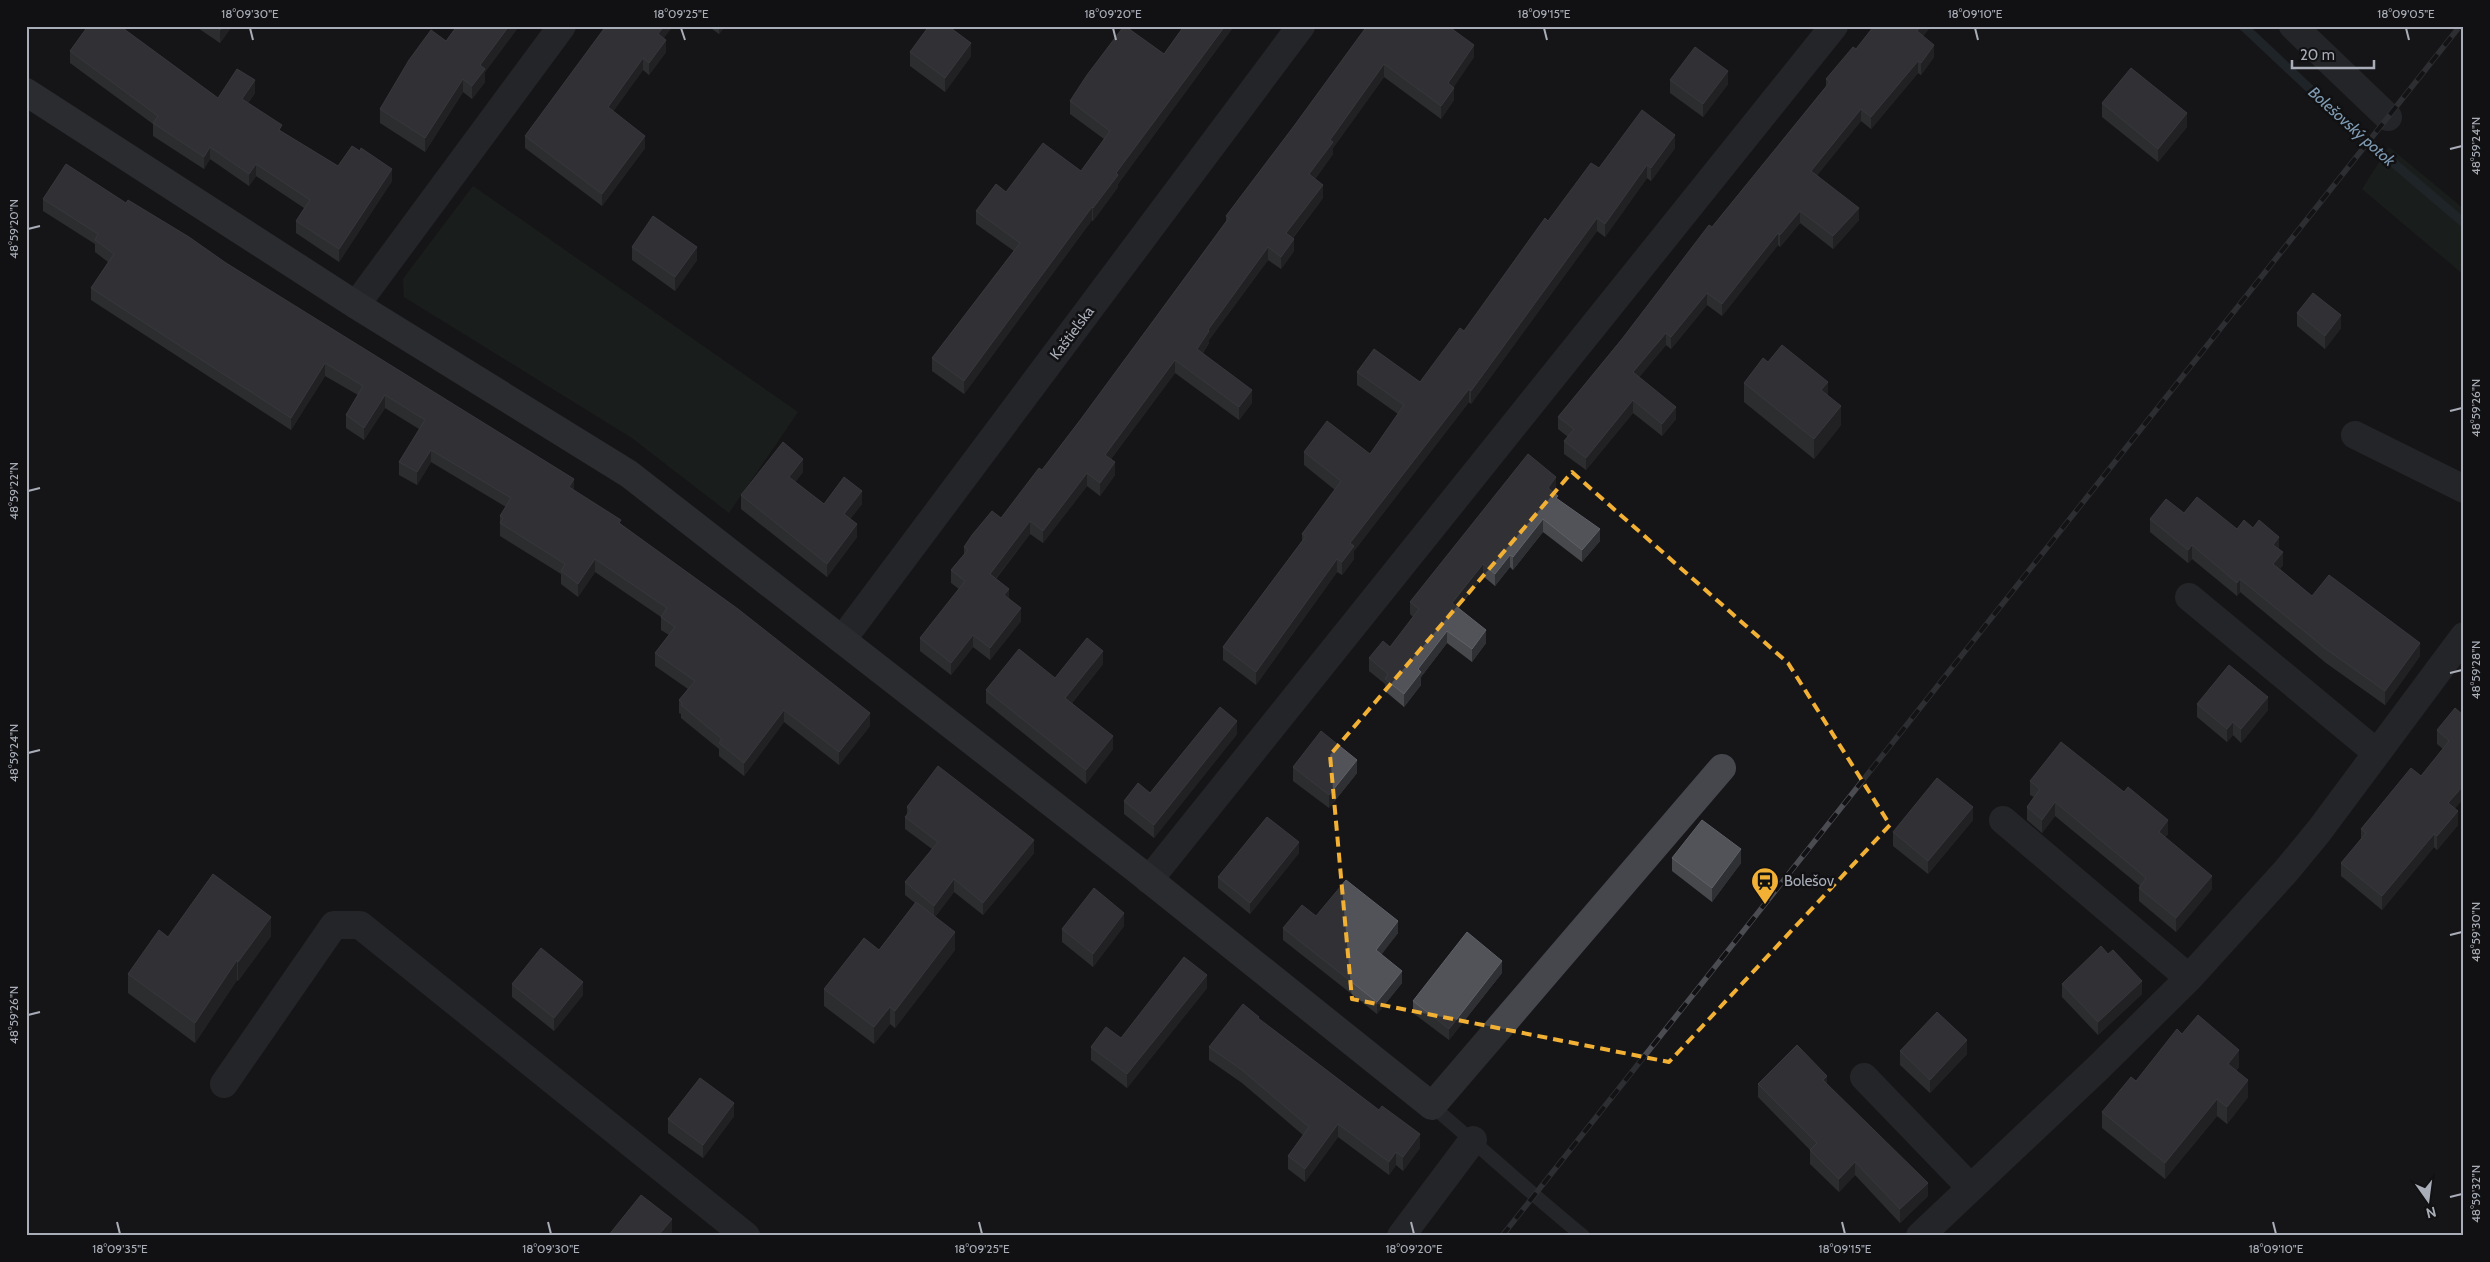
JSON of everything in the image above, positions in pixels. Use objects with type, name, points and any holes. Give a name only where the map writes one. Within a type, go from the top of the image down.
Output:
[{"type":"street","points":[[356,305],[562,26]]},
{"type":"street","name":"Kaštieľska","points":[[842,640],[1301,26]]},
{"type":"street","points":[[1149,880],[1834,26]]},
{"type":"street","points":[[2293,26],[2388,117]]},
{"type":"street","points":[[26,92],[356,305],[629,474],[1149,880],[1432,1106],[1722,768]]},
{"type":"street","points":[[2355,435],[2464,489]]},
{"type":"street","points":[[2189,597],[2377,753]]},
{"type":"street","points":[[1920,1236],[2099,1067],[2189,978],[2286,871],[2464,636]]},
{"type":"street","points":[[2003,820],[2189,978]]},
{"type":"street","points":[[224,1084],[334,925],[360,925],[746,1236]]},
{"type":"street","points":[[1864,1078],[1971,1188]]},
{"type":"street","points":[[1401,1236],[1473,1140]]},
{"type":"lane","points":[[1432,1106],[1473,1140],[1533,1196],[1583,1236]]},
{"type":"highlighted area","points":[[1572,472],[1788,663],[1890,825],[1669,1062],[1352,999],[1330,755]]},
{"type":"shaded area","points":[[2389,147],[2464,209],[2464,275],[2362,189]]},
{"type":"shaded area","points":[[473,186],[798,412],[729,513],[632,438],[404,297],[403,279]]},
{"type":"building","points":[[88,26],[120,26],[218,98],[237,69],[255,80],[242,99],[282,125],[279,130],[338,166],[352,146],[360,151],[361,148],[392,169],[339,249],[296,221],[310,200],[256,164],[249,174],[210,147],[204,157],[153,123],[158,116],[70,51]]},
{"type":"building","points":[[214,26],[222,26],[220,30]]},
{"type":"building","points":[[457,26],[509,26],[480,65],[485,69],[472,86],[463,79],[425,138],[380,109],[409,60],[431,30],[446,41]]},
{"type":"building","points":[[606,26],[664,26],[658,34],[666,40],[649,63],[643,58],[608,107],[645,136],[602,194],[525,136]]},
{"type":"building","points":[[929,26],[948,26],[971,43],[945,78],[910,52]]},
{"type":"building","points":[[1124,26],[1164,54],[1184,26],[1225,26],[1116,173],[1118,175],[1092,207],[964,381],[932,358],[1020,243],[976,211],[996,184],[1006,192],[1043,143],[1081,171],[1110,131],[1070,101]]},
{"type":"building","points":[[1367,26],[1448,26],[1474,45],[1448,83],[1454,88],[1441,106],[1384,64],[1330,140],[1333,142],[1309,174],[1323,185],[1286,233],[1294,239],[1281,257],[1268,247],[1208,330],[1197,349],[1252,390],[1239,407],[1175,360],[1105,455],[1115,462],[1100,483],[1087,473],[1043,531],[1030,521],[990,574],[1009,589],[1004,595],[1021,608],[990,648],[973,635],[951,663],[920,638],[965,581],[951,570],[968,550],[964,547],[992,511],[1001,518],[1039,468],[1042,470],[1229,218],[1226,216]]},
{"type":"building","points":[[1874,26],[1921,26],[1917,31],[1934,45],[1921,63],[1918,61],[1871,117],[1861,109],[1811,171],[1859,208],[1833,236],[1800,211],[1780,235],[1778,233],[1722,304],[1707,293],[1671,337],[1666,333],[1633,372],[1676,407],[1662,424],[1633,400],[1586,458],[1564,441],[1574,429],[1558,417],[1622,339],[1709,225],[1712,227],[1830,82],[1826,79],[1853,47],[1856,49]]},
{"type":"building","points":[[1695,47],[1728,71],[1703,104],[1670,80]]},
{"type":"building","points":[[2131,68],[2187,113],[2158,149],[2102,103]]},
{"type":"building","points":[[1642,110],[1675,135],[1651,168],[1647,165],[1605,224],[1597,218],[1471,391],[1469,389],[1350,543],[1354,546],[1342,562],[1337,559],[1256,672],[1223,647],[1306,536],[1302,534],[1341,481],[1304,452],[1327,421],[1370,454],[1404,405],[1357,372],[1374,349],[1420,382],[1460,328],[1464,331],[1545,218],[1548,221],[1591,163],[1599,168]]},
{"type":"building","points":[[66,164],[126,203],[128,200],[189,237],[226,263],[574,479],[569,487],[621,520],[619,523],[738,609],[870,713],[839,752],[784,710],[744,763],[719,743],[722,739],[681,705],[682,703],[679,700],[695,681],[655,653],[675,627],[661,617],[667,608],[595,559],[578,584],[561,571],[565,564],[500,523],[503,518],[500,516],[511,498],[431,450],[417,472],[399,462],[425,420],[385,395],[364,428],[346,415],[363,386],[325,363],[291,418],[91,288],[114,254],[95,240],[98,234],[43,199]]},
{"type":"building","points":[[653,216],[697,247],[675,277],[632,247]]},
{"type":"building","points":[[2313,293],[2341,315],[2325,336],[2297,313]]},
{"type":"building","points":[[1782,345],[1828,382],[1821,390],[1841,406],[1814,439],[1744,383],[1763,358],[1768,362]]},
{"type":"building","points":[[783,442],[803,459],[789,477],[824,504],[844,477],[862,491],[844,514],[857,524],[827,564],[741,495]]},
{"type":"building","points":[[1528,454],[1556,477],[1548,488],[1558,496],[1556,498],[1600,529],[1582,550],[1543,519],[1513,557],[1510,555],[1495,574],[1483,564],[1452,603],[1486,630],[1472,649],[1447,631],[1418,669],[1421,672],[1404,694],[1385,679],[1388,674],[1369,658],[1383,641],[1390,647],[1419,609],[1410,602]]},
{"type":"building","points":[[2197,497],[2237,529],[2244,520],[2253,528],[2259,520],[2279,537],[2273,545],[2283,552],[2273,564],[2312,596],[2329,575],[2420,643],[2385,691],[2326,649],[2240,579],[2237,583],[2192,545],[2188,550],[2150,519],[2166,499],[2184,513]]},
{"type":"building","points":[[1087,638],[1103,651],[1065,698],[1113,736],[1086,770],[986,690],[1019,649],[1055,678]]},
{"type":"building","points":[[2229,665],[2268,697],[2241,729],[2233,722],[2227,729],[2197,704]]},
{"type":"building","points":[[1220,707],[1237,721],[1154,825],[1124,801],[1138,783],[1150,793]]},
{"type":"building","points":[[2455,708],[2462,714],[2464,711],[2464,785],[2448,803],[2458,811],[2437,836],[2434,834],[2382,896],[2341,863],[2366,833],[2361,829],[2411,768],[2421,776],[2449,741],[2437,730]]},
{"type":"building","points":[[1321,731],[1357,760],[1329,795],[1293,767]]},
{"type":"building","points":[[2061,742],[2124,792],[2128,787],[2168,820],[2159,832],[2212,876],[2176,918],[2139,888],[2146,878],[2055,802],[2042,820],[2027,807],[2040,789],[2030,781]]},
{"type":"building","points":[[938,766],[1034,840],[983,903],[954,879],[934,906],[905,882],[938,842],[905,817],[911,810],[907,807]]},
{"type":"building","points":[[1937,778],[1973,807],[1928,861],[1893,832]]},
{"type":"building","points":[[1267,817],[1299,842],[1250,903],[1218,877]]},
{"type":"building","points":[[1702,820],[1741,849],[1712,888],[1672,858]]},
{"type":"building","points":[[213,874],[271,917],[238,962],[237,960],[195,1023],[128,974],[159,930],[168,937]]},
{"type":"building","points":[[1346,880],[1398,921],[1376,950],[1402,971],[1377,1002],[1283,928],[1302,905],[1316,916]]},
{"type":"building","points":[[1094,888],[1124,913],[1093,954],[1062,929]]},
{"type":"building","points":[[916,902],[955,932],[895,1011],[890,1007],[874,1027],[824,989],[864,938],[879,950]]},
{"type":"building","points":[[1467,932],[1502,961],[1449,1029],[1413,1001]]},
{"type":"building","points":[[2101,946],[2108,954],[2113,950],[2142,981],[2098,1022],[2062,984]]},
{"type":"building","points":[[541,948],[583,982],[554,1018],[512,984]]},
{"type":"building","points":[[1184,957],[1207,975],[1127,1074],[1091,1047],[1106,1027],[1121,1038]]},
{"type":"building","points":[[1243,1004],[1258,1018],[1379,1110],[1382,1106],[1420,1134],[1403,1157],[1396,1152],[1389,1162],[1338,1124],[1305,1169],[1288,1156],[1309,1127],[1242,1070],[1209,1047]]},
{"type":"building","points":[[1937,1012],[1967,1040],[1930,1080],[1900,1051]]},
{"type":"building","points":[[2198,1015],[2239,1050],[2228,1064],[2248,1080],[2227,1107],[2217,1099],[2165,1163],[2102,1112],[2131,1077],[2136,1081],[2177,1029],[2182,1034]]},
{"type":"building","points":[[1797,1045],[1827,1076],[1823,1080],[1928,1183],[1900,1209],[1855,1162],[1839,1179],[1810,1150],[1817,1143],[1758,1084]]},
{"type":"building","points":[[700,1078],[734,1103],[703,1145],[668,1119]]},
{"type":"building","points":[[641,1195],[672,1219],[658,1236],[608,1236]]},
{"type":"waterway","name":"Bolešovský potok","points":[[2243,26],[2342,119],[2464,223]]},
{"type":"railway","points":[[1502,1236],[2460,26]]},
{"type":"place","name":"Bolešov","points":[[1765,905]]}]
